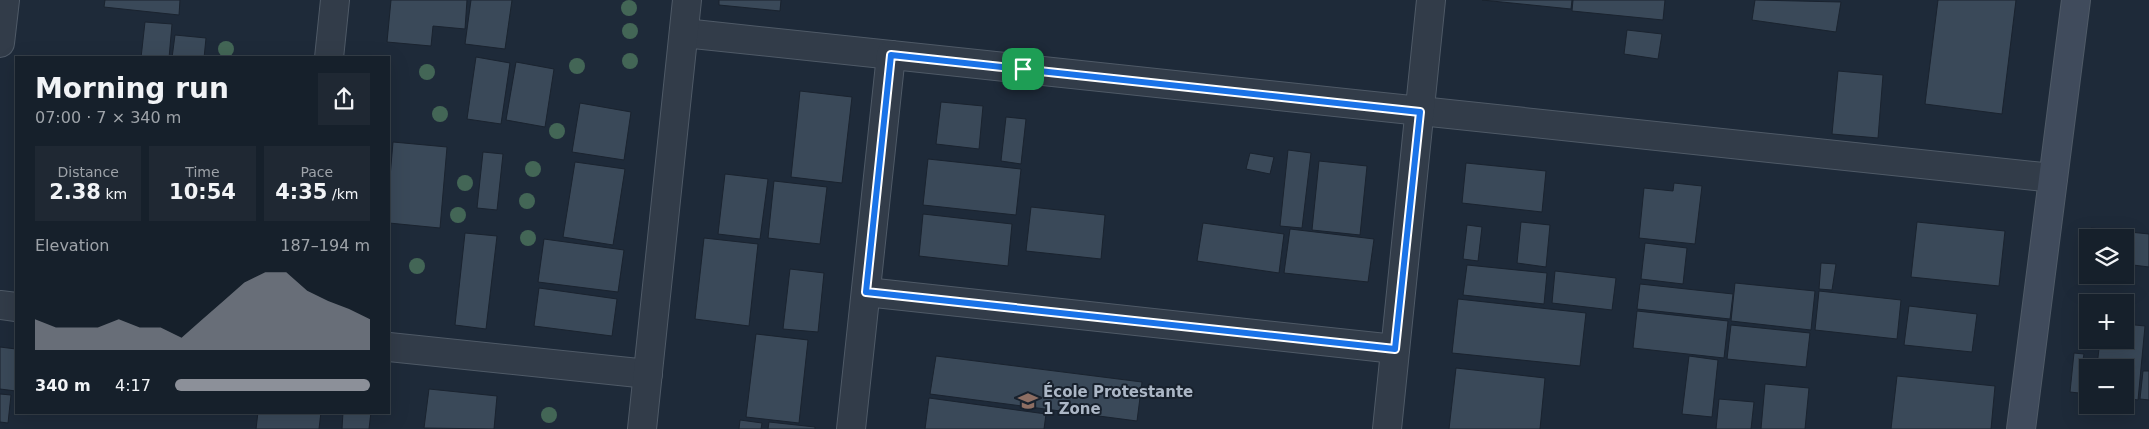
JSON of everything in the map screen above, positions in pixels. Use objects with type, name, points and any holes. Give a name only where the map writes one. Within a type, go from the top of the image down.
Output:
[{"type":"street","points":[[0,43],[5,0]]},
{"type":"street","points":[[329,56],[335,0]]},
{"type":"street","points":[[642,429],[687,0]]},
{"type":"street","points":[[1386,429],[1431,0]]},
{"type":"street","points":[[2021,429],[2076,0]]},
{"type":"street","points":[[684,33],[2053,178]]},
{"type":"street","points":[[851,429],[891,55]]},
{"type":"street","points":[[866,292],[1395,349]]},
{"type":"street","points":[[0,305],[15,307]]},
{"type":"street","points":[[390,347],[648,374]]},
{"type":"building","points":[[105,0],[180,0],[179,15],[104,7]]},
{"type":"building","points":[[391,0],[467,0],[465,29],[433,26],[431,46],[387,42]]},
{"type":"building","points":[[471,0],[512,0],[505,49],[465,44]]},
{"type":"building","points":[[719,0],[781,0],[780,11],[719,5]]},
{"type":"building","points":[[1482,0],[1572,0],[1571,9]]},
{"type":"building","points":[[1573,0],[1665,0],[1663,20],[1572,11]]},
{"type":"building","points":[[1755,0],[1841,2],[1836,32],[1752,20]]},
{"type":"building","points":[[1938,0],[2016,0],[2002,114],[1925,104]]},
{"type":"building","points":[[145,22],[172,24],[169,56],[141,56]]},
{"type":"building","points":[[1627,30],[1662,34],[1658,59],[1624,54]]},
{"type":"building","points":[[175,35],[206,38],[204,56],[172,56]]},
{"type":"building","points":[[476,57],[510,63],[501,124],[467,119]]},
{"type":"building","points":[[516,62],[554,69],[545,127],[506,120]]},
{"type":"building","points":[[1838,71],[1883,75],[1878,138],[1832,134]]},
{"type":"building","points":[[800,91],[852,97],[842,183],[791,177]]},
{"type":"building","points":[[941,102],[983,106],[979,149],[936,144]]},
{"type":"building","points":[[580,103],[631,112],[624,160],[572,152]]},
{"type":"building","points":[[1006,117],[1026,119],[1021,164],[1001,161]]},
{"type":"building","points":[[393,142],[447,147],[440,228],[390,223],[390,177]]},
{"type":"building","points":[[1288,150],[1311,153],[1302,228],[1280,226]]},
{"type":"building","points":[[483,152],[503,154],[497,210],[477,208]]},
{"type":"building","points":[[1250,153],[1274,157],[1270,174],[1246,169]]},
{"type":"building","points":[[928,159],[1021,169],[1016,215],[923,205]]},
{"type":"building","points":[[1319,161],[1367,166],[1360,235],[1312,230]]},
{"type":"building","points":[[575,162],[625,169],[613,245],[563,237]]},
{"type":"building","points":[[1466,163],[1546,171],[1542,212],[1462,203]]},
{"type":"building","points":[[725,174],[768,179],[760,239],[718,234]]},
{"type":"building","points":[[774,181],[827,187],[820,244],[768,238]]},
{"type":"building","points":[[1674,183],[1702,186],[1695,244],[1639,238],[1644,188],[1673,191]]},
{"type":"building","points":[[1031,207],[1105,215],[1101,259],[1026,251]]},
{"type":"building","points":[[923,214],[1012,224],[1008,266],[919,256]]},
{"type":"building","points":[[1521,222],[1550,225],[1546,267],[1517,263]]},
{"type":"building","points":[[1917,222],[2005,231],[1999,286],[1911,277]]},
{"type":"building","points":[[1203,223],[1284,234],[1279,273],[1197,261]]},
{"type":"building","points":[[1467,225],[1482,227],[1478,261],[1463,259]]},
{"type":"building","points":[[1290,229],[1374,239],[1368,282],[1284,273]]},
{"type":"building","points":[[2134,232],[2149,234],[2149,267],[2134,265]]},
{"type":"building","points":[[465,233],[497,236],[486,329],[455,325]]},
{"type":"building","points":[[704,238],[758,244],[749,326],[695,319]]},
{"type":"building","points":[[544,239],[624,250],[618,292],[538,282]]},
{"type":"building","points":[[1645,243],[1687,248],[1683,284],[1641,279]]},
{"type":"building","points":[[1821,263],[1836,264],[1832,290],[1819,289]]},
{"type":"building","points":[[1467,265],[1547,273],[1544,304],[1463,295]]},
{"type":"building","points":[[790,269],[824,273],[818,332],[783,329]]},
{"type":"building","points":[[1555,271],[1616,278],[1612,310],[1552,303]]},
{"type":"building","points":[[1735,283],[1815,291],[1811,330],[1731,321]]},
{"type":"building","points":[[1640,284],[1733,294],[1730,319],[1637,309]]},
{"type":"building","points":[[539,288],[617,299],[612,336],[534,326]]},
{"type":"building","points":[[1819,291],[1901,300],[1897,339],[1815,330]]},
{"type":"building","points":[[1458,299],[1586,313],[1580,366],[1452,353]]},
{"type":"building","points":[[1909,306],[1977,314],[1972,352],[1904,345]]},
{"type":"building","points":[[1637,311],[1728,321],[1724,358],[1633,348]]},
{"type":"building","points":[[1731,325],[1810,333],[1806,367],[1727,359]]},
{"type":"building","points":[[2134,325],[2145,326],[2138,400],[2134,399],[2134,359],[2098,359],[2099,349],[2134,349]]},
{"type":"building","points":[[756,334],[808,340],[799,423],[746,417]]},
{"type":"building","points":[[0,347],[15,349],[15,391],[0,389]]},
{"type":"building","points":[[2074,353],[2084,354],[2083,359],[2079,359],[2079,393],[2070,392]]},
{"type":"building","points":[[936,356],[1142,382],[1137,421],[930,394]]},
{"type":"building","points":[[1689,356],[1718,360],[1712,417],[1682,414]]},
{"type":"building","points":[[1456,368],[1545,378],[1540,429],[1449,429]]},
{"type":"building","points":[[2143,371],[2149,371],[2149,400],[2140,399]]},
{"type":"building","points":[[1897,376],[1995,386],[1991,429],[1891,429]]},
{"type":"building","points":[[1765,384],[1809,388],[1805,429],[1761,429]]},
{"type":"building","points":[[429,389],[497,396],[494,429],[424,428]]},
{"type":"building","points":[[0,394],[11,395],[8,423],[0,422]]},
{"type":"building","points":[[929,398],[1046,414],[1044,429],[925,429]]},
{"type":"building","points":[[1719,399],[1754,402],[1751,429],[1716,429]]},
{"type":"building","points":[[258,414],[321,414],[319,429],[256,429]]},
{"type":"building","points":[[343,414],[371,414],[369,429],[342,429]]},
{"type":"building","points":[[740,420],[762,423],[761,429],[739,429]]},
{"type":"building","points":[[769,422],[815,427],[815,429],[768,429]]},
{"type":"place","name":"École Protestante 1 Zone","points":[[1028,401]]},
{"type":"route","points":[[891,55],[1023,69],[1420,112],[1395,349],[866,292],[891,55]]}]
